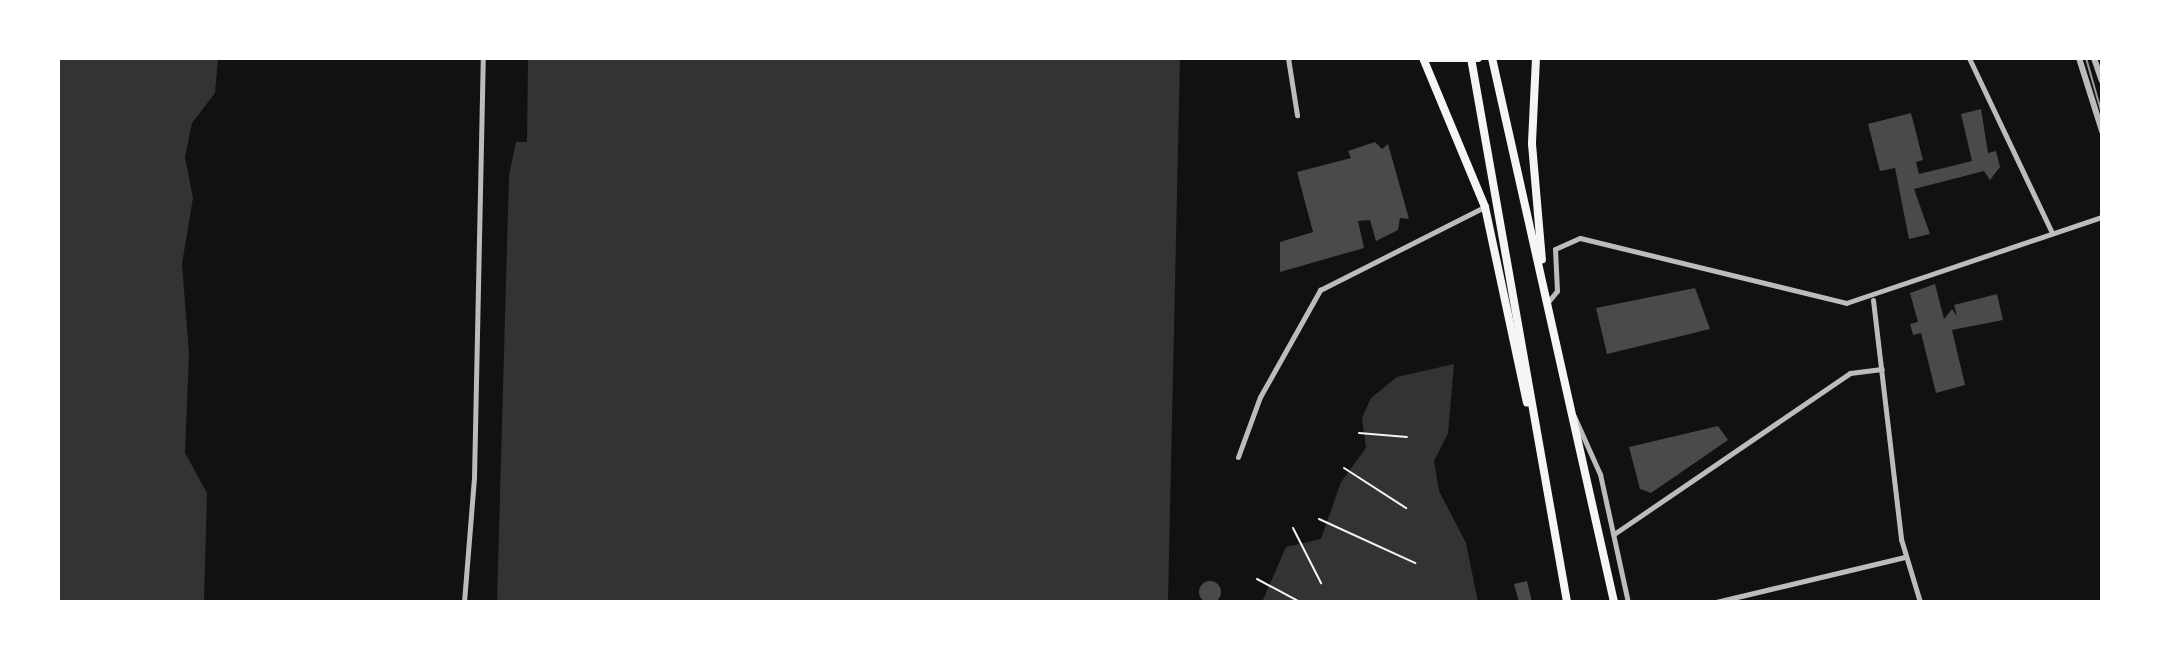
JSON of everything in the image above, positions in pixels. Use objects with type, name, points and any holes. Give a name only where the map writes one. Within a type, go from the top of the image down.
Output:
[{"type":"highway","points":[[1478,58],[1424,58],[1485,207],[1535,435]]},
{"type":"highway","points":[[1471,58],[1535,435],[1567,602]]},
{"type":"highway","points":[[1492,58],[1614,602]]},
{"type":"highway","points":[[1536,58],[1532,144],[1542,273]]},
{"type":"street","points":[[464,602],[475,462],[483,58]]},
{"type":"street","points":[[1288,58],[1297,115]]},
{"type":"street","points":[[1969,58],[2052,233]]},
{"type":"street","points":[[2079,58],[2102,131]]},
{"type":"street","points":[[2094,58],[2102,81]]},
{"type":"street","points":[[1238,457],[1260,397],[1320,290],[1485,207]]},
{"type":"street","points":[[1548,302],[1557,291],[1552,256],[1563,241],[1606,240],[1833,302],[1873,300],[2102,217]]},
{"type":"street","points":[[1873,300],[1905,557],[1920,602]]},
{"type":"street","points":[[1614,534],[1850,373],[1882,369]]},
{"type":"street","points":[[1573,414],[1600,474],[1628,602]]},
{"type":"street","points":[[1716,602],[1905,557]]},
{"type":"path","points":[[1359,433],[1407,437]]},
{"type":"path","points":[[1344,468],[1406,508]]},
{"type":"path","points":[[1319,519],[1415,563]]},
{"type":"path","points":[[1293,528],[1321,583]]},
{"type":"path","points":[[1257,579],[1300,602]]},
{"type":"shaded area","points":[[58,58],[218,58],[215,93],[192,123],[185,157],[193,198],[182,264],[189,353],[185,453],[207,493],[204,602],[58,602]]},
{"type":"shaded area","points":[[528,58],[1180,58],[1168,602],[497,602],[509,175],[516,142],[527,142]]},
{"type":"shaded area","points":[[1454,364],[1448,433],[1434,461],[1439,491],[1466,543],[1478,602],[1262,602],[1286,547],[1321,539],[1341,482],[1366,448],[1362,418],[1371,398],[1397,377]]},
{"type":"building","points":[[1981,109],[1988,153],[1996,151],[2000,167],[1990,180],[1984,171],[1914,189],[1930,234],[1909,239],[1895,168],[1880,171],[1868,124],[1911,113],[1923,160],[1916,162],[1919,174],[1972,161],[1961,114]]},
{"type":"building","points":[[1375,142],[1382,149],[1388,144],[1409,219],[1400,218],[1398,230],[1376,241],[1370,220],[1358,221],[1364,248],[1280,272],[1280,242],[1313,232],[1297,172],[1351,158],[1348,151]]},
{"type":"building","points":[[1935,284],[1944,319],[1952,309],[1957,316],[1954,305],[1997,294],[2003,320],[1952,330],[1965,385],[1936,393],[1921,333],[1913,335],[1910,324],[1918,322],[1910,293]]},
{"type":"building","points":[[1695,288],[1710,329],[1607,354],[1596,308]]},
{"type":"building","points":[[1718,426],[1728,440],[1651,493],[1640,489],[1629,447]]},
{"type":"building","points":[[1210,581],[1221,592],[1210,603],[1199,592]]},
{"type":"building","points":[[1527,581],[1532,602],[1519,602],[1514,584]]},
{"type":"tram line","points":[[2086,58],[2102,114]]}]
